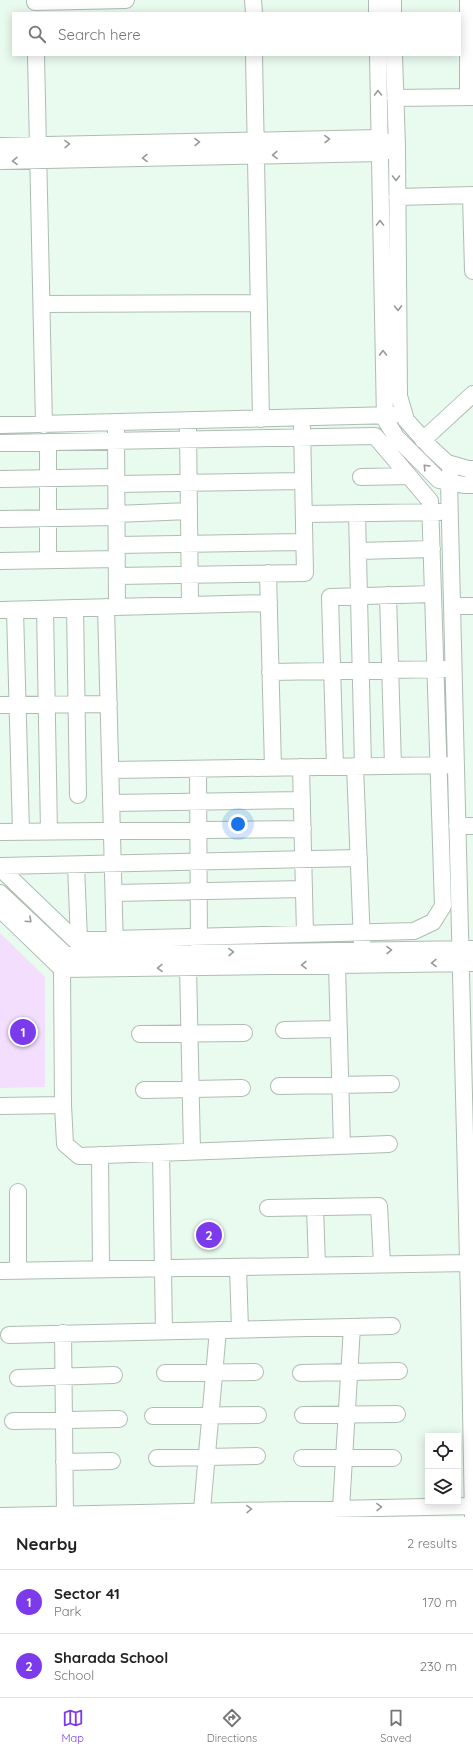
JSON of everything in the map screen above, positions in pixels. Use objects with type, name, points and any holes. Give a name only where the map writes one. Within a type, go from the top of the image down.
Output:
[{"type":"street","points":[[35,5],[126,0]]},
{"type":"street","points":[[253,0],[254,12]]},
{"type":"street","points":[[377,0],[377,12]]},
{"type":"street","points":[[393,0],[393,12]]},
{"type":"street","points":[[395,98],[470,97],[470,22],[468,0]]},
{"type":"street","points":[[36,56],[44,425]]},
{"type":"street","points":[[254,56],[261,419]]},
{"type":"street","points":[[378,56],[384,415],[396,437],[439,480],[473,485]]},
{"type":"street","points":[[394,56],[397,147],[398,396],[406,420],[446,463],[473,469]]},
{"type":"street","points":[[0,146],[38,153]]},
{"type":"street","points":[[0,161],[38,153],[256,148],[397,147]]},
{"type":"street","points":[[397,197],[472,195],[473,271]]},
{"type":"street","points":[[42,304],[259,303]]},
{"type":"street","points":[[423,440],[473,394]]},
{"type":"street","points":[[0,425],[404,414]]},
{"type":"street","points":[[117,576],[305,573],[301,418]]},
{"type":"street","points":[[188,421],[190,605]]},
{"type":"street","points":[[115,947],[109,704],[112,607],[117,576],[116,423]]},
{"type":"street","points":[[0,443],[375,436],[430,500],[443,906],[433,922],[414,932],[305,934],[199,945]]},
{"type":"street","points":[[48,442],[48,560]]},
{"type":"street","points":[[451,464],[449,482],[449,512],[456,765],[465,826],[468,1263],[473,1517]]},
{"type":"street","points":[[362,477],[409,476]]},
{"type":"street","points":[[0,479],[48,478],[189,483],[303,481]]},
{"type":"street","points":[[0,519],[189,511]]},
{"type":"street","points":[[304,514],[449,512]]},
{"type":"street","points":[[357,514],[360,670],[359,858],[362,950]]},
{"type":"street","points":[[0,561],[48,560],[189,544],[304,542]]},
{"type":"street","points":[[358,551],[432,549]]},
{"type":"street","points":[[268,574],[273,768]]},
{"type":"street","points":[[335,767],[330,597],[433,594]]},
{"type":"street","points":[[388,595],[393,766]]},
{"type":"street","points":[[21,832],[18,705],[8,610],[269,603]]},
{"type":"street","points":[[452,606],[473,606]]},
{"type":"street","points":[[75,608],[78,795]]},
{"type":"street","points":[[45,609],[49,832]]},
{"type":"street","points":[[270,672],[454,669]]},
{"type":"street","points":[[0,705],[109,704]]},
{"type":"street","points":[[111,770],[456,765]]},
{"type":"street","points":[[301,767],[305,934]]},
{"type":"street","points":[[198,769],[199,945]]},
{"type":"street","points":[[112,803],[302,800]]},
{"type":"street","points":[[0,832],[302,829]]},
{"type":"street","points":[[0,867],[359,858]]},
{"type":"street","points":[[76,865],[79,940]]},
{"type":"street","points":[[0,867],[75,940],[115,947],[199,945],[362,950],[467,956]]},
{"type":"street","points":[[114,893],[304,889]]},
{"type":"street","points":[[0,893],[64,962],[62,1104],[65,1144],[79,1156],[389,1144]]},
{"type":"street","points":[[0,909],[64,962],[188,967],[336,965],[467,956]]},
{"type":"street","points":[[64,962],[115,947]]},
{"type":"street","points":[[336,965],[342,1146]]},
{"type":"street","points":[[188,967],[192,1151]]},
{"type":"street","points":[[284,1030],[339,1029]]},
{"type":"street","points":[[140,1034],[244,1033]]},
{"type":"street","points":[[280,1086],[391,1084]]},
{"type":"street","points":[[144,1090],[242,1088]]},
{"type":"street","points":[[0,1106],[62,1104]]},
{"type":"street","points":[[161,1153],[164,1331]]},
{"type":"street","points":[[100,1155],[101,1269]]},
{"type":"street","points":[[18,1192],[18,1271]]},
{"type":"street","points":[[268,1208],[379,1206],[382,1264]]},
{"type":"street","points":[[315,1207],[317,1266]]},
{"type":"street","points":[[0,1271],[468,1263]]},
{"type":"street","points":[[238,1267],[240,1329]]},
{"type":"street","points":[[9,1335],[392,1326]]},
{"type":"street","points":[[340,1508],[352,1327]]},
{"type":"street","points":[[212,1512],[207,1457],[218,1330]]},
{"type":"street","points":[[63,1333],[65,1514]]},
{"type":"street","points":[[301,1373],[399,1370]]},
{"type":"street","points":[[165,1372],[256,1372]]},
{"type":"street","points":[[18,1378],[114,1375]]},
{"type":"street","points":[[303,1415],[397,1414]]},
{"type":"street","points":[[153,1416],[258,1415]]},
{"type":"street","points":[[13,1421],[119,1419]]},
{"type":"street","points":[[157,1458],[257,1456]]},
{"type":"street","points":[[302,1458],[393,1458]]},
{"type":"street","points":[[64,1462],[112,1461]]},
{"type":"street","points":[[0,1516],[473,1506]]},
{"type":"shaded area","points":[[0,933],[45,977],[45,1087],[0,1088]]},
{"type":"place","name":"Sector 41","points":[[23,1032]]},
{"type":"place","name":"Sharada School","points":[[209,1235]]}]
